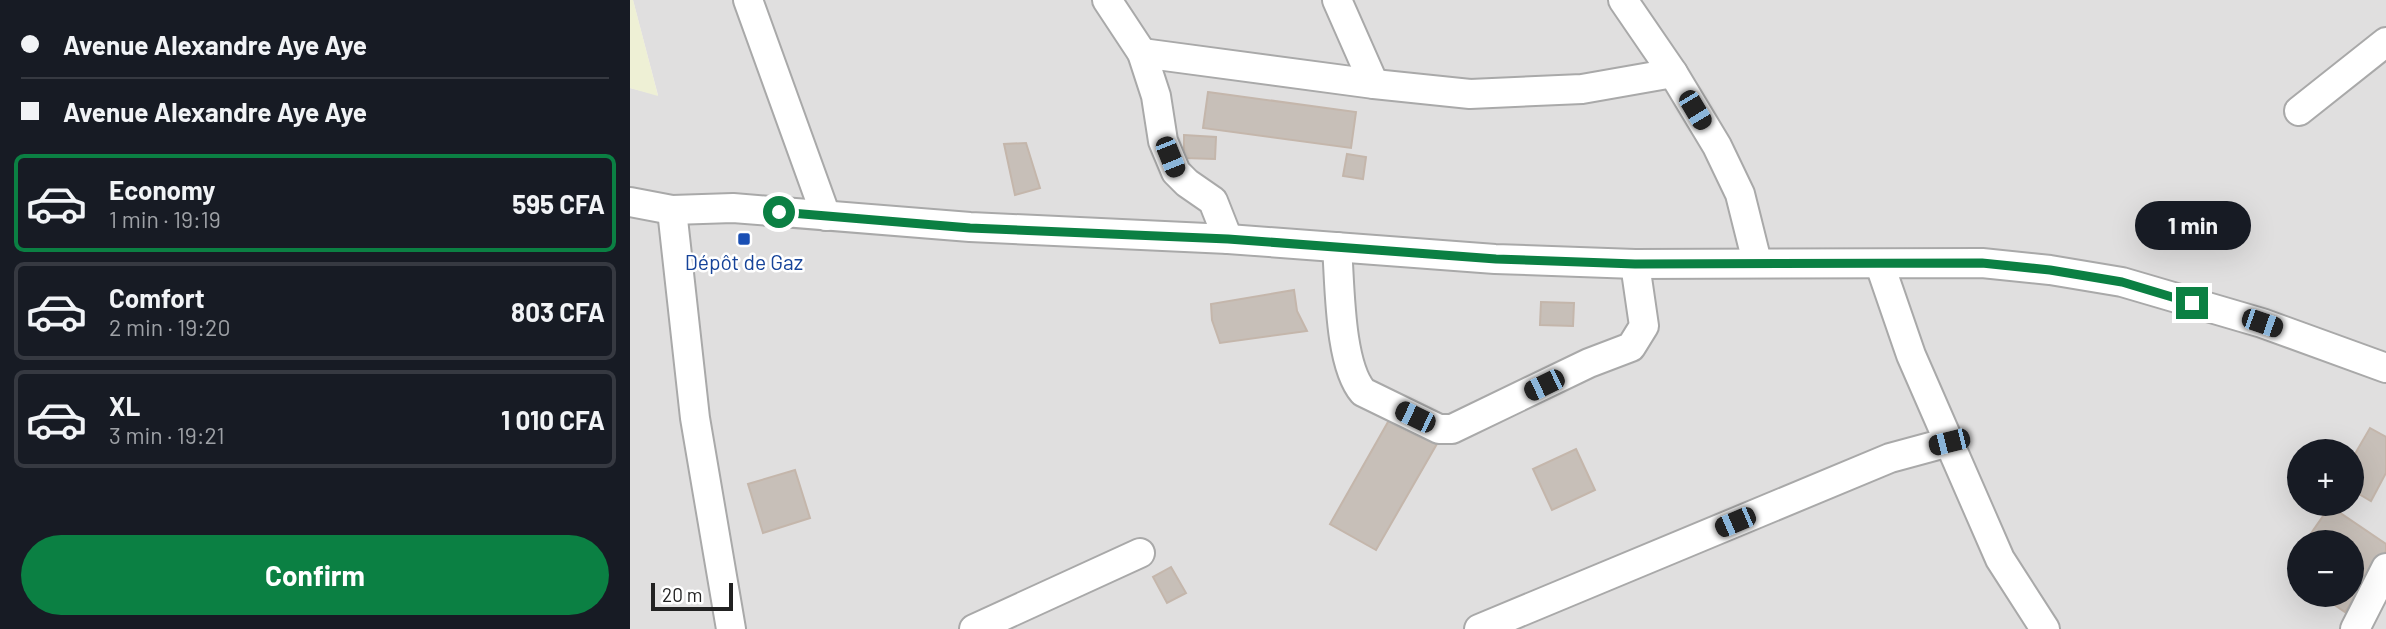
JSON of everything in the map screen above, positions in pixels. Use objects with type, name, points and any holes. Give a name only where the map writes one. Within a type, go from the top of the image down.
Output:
[{"type":"street","points":[[748,0],[826,216]]},
{"type":"street","points":[[1107,0],[1142,53],[1156,96],[1163,142],[1176,172],[1213,201],[1228,239]]},
{"type":"street","points":[[1337,0],[1374,84]]},
{"type":"street","points":[[1623,0],[1717,146],[1740,194],[1757,262]]},
{"type":"street","points":[[2299,111],[2386,41]]},
{"type":"street","points":[[1142,53],[1470,94],[1582,89],[1672,73]]},
{"type":"street","points":[[630,202],[672,210],[733,208],[970,228],[1228,239],[1496,259],[1635,264],[1982,263],[2050,270],[2122,282],[2262,323],[2386,368]]},
{"type":"street","points":[[672,210],[695,418],[731,629]]},
{"type":"street","points":[[1337,247],[1346,356],[1354,382],[1363,392],[1439,429],[1452,429],[1589,363],[1632,347],[1644,326],[1635,264]]},
{"type":"street","points":[[1880,265],[1911,355],[2000,559],[2045,629]]},
{"type":"street","points":[[1479,629],[1890,457],[1949,442]]},
{"type":"street","points":[[974,629],[1140,553]]},
{"type":"street","points":[[2355,629],[2386,568]]},
{"type":"shaded area","points":[[633,0],[2386,0],[2386,629],[630,629],[630,88],[658,95]]},
{"type":"green space","points":[[630,0],[633,0],[658,96],[630,88]]},
{"type":"building","points":[[1208,92],[1356,112],[1351,148],[1203,128]]},
{"type":"building","points":[[1184,135],[1216,137],[1215,159],[1184,158]]},
{"type":"building","points":[[1026,143],[1040,188],[1015,195],[1004,144]]},
{"type":"building","points":[[1347,154],[1366,157],[1363,179],[1343,176]]},
{"type":"building","points":[[1294,290],[1297,311],[1307,331],[1220,343],[1212,320],[1211,304]]},
{"type":"building","points":[[1541,302],[1574,303],[1573,326],[1540,325]]},
{"type":"building","points":[[1392,415],[1438,442],[1376,550],[1330,524]]},
{"type":"building","points":[[2370,428],[2386,437],[2386,473],[2371,501],[2364,497],[2364,439]]},
{"type":"building","points":[[1576,449],[1595,490],[1552,510],[1533,469]]},
{"type":"building","points":[[795,470],[810,518],[763,533],[748,484]]},
{"type":"building","points":[[2323,516],[2345,516],[2386,544],[2386,551],[2364,584],[2364,530],[2313,530]]},
{"type":"building","points":[[1171,567],[1186,593],[1167,603],[1153,577]]},
{"type":"place","name":"Dépôt de Gaz","points":[[744,239]]},
{"type":"route","points":[[779,212],[970,228],[1228,239],[1496,259],[1635,264],[1982,263],[2050,270],[2122,282],[2192,303]]}]
